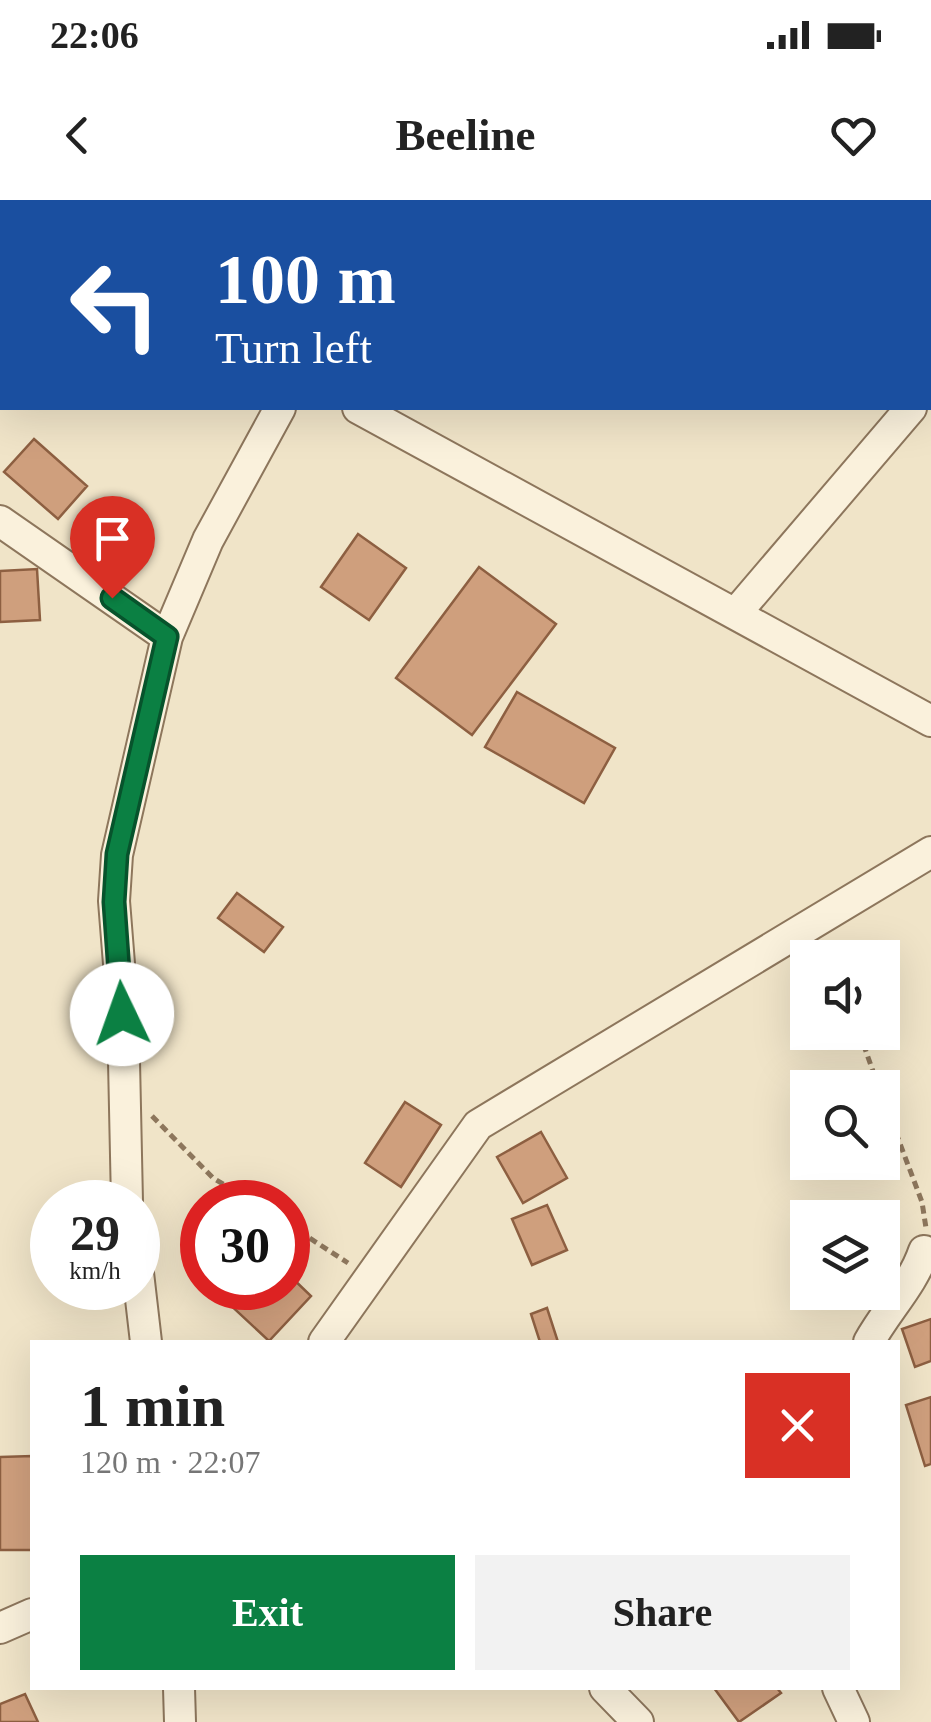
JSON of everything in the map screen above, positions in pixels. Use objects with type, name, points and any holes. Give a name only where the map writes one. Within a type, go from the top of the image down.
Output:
[{"type":"street","points":[[126,1180],[125,1090],[114,902],[117,854],[167,637],[208,540],[279,410]]},
{"type":"street","points":[[362,410],[931,720]]},
{"type":"street","points":[[736,613],[909,410]]},
{"type":"street","points":[[0,521],[167,637]]},
{"type":"street","points":[[325,1340],[478,1125],[931,852]]},
{"type":"street","points":[[870,1340],[887,1310],[917,1272],[924,1251]]},
{"type":"street","points":[[142,1310],[146,1340]]},
{"type":"street","points":[[0,1628],[30,1615]]},
{"type":"street","points":[[179,1690],[180,1722]]},
{"type":"street","points":[[607,1690],[638,1722]]},
{"type":"street","points":[[839,1690],[854,1722]]},
{"type":"path","points":[[125,1090],[216,1180]]},
{"type":"path","points":[[900,1144],[922,1202],[927,1238],[924,1251]]},
{"type":"path","points":[[310,1238],[370,1276]]},
{"type":"building","points":[[34,439],[87,486],[58,519],[4,472]]},
{"type":"building","points":[[358,534],[406,568],[369,620],[321,587]]},
{"type":"building","points":[[479,567],[556,624],[472,735],[396,678]]},
{"type":"building","points":[[37,569],[40,620],[0,622],[0,571]]},
{"type":"building","points":[[517,692],[615,748],[584,803],[485,747]]},
{"type":"building","points":[[237,893],[283,927],[264,952],[218,918]]},
{"type":"building","points":[[405,1102],[441,1125],[401,1187],[365,1163]]},
{"type":"building","points":[[541,1132],[567,1178],[523,1203],[497,1157]]},
{"type":"building","points":[[547,1205],[567,1250],[532,1265],[512,1219]]},
{"type":"building","points":[[547,1308],[557,1340],[539,1340],[531,1314]]},
{"type":"building","points":[[236,1310],[298,1310],[268,1340]]},
{"type":"building","points":[[931,1319],[931,1361],[915,1367],[902,1329]]},
{"type":"building","points":[[931,1397],[931,1464],[925,1466],[906,1405]]},
{"type":"building","points":[[30,1456],[30,1550],[0,1550],[0,1457]]},
{"type":"building","points":[[715,1690],[781,1693],[739,1722]]},
{"type":"building","points":[[25,1694],[38,1722],[0,1722],[0,1704]]},
{"type":"route","points":[[112,598],[167,637],[117,854],[114,902],[122,1014]]}]
